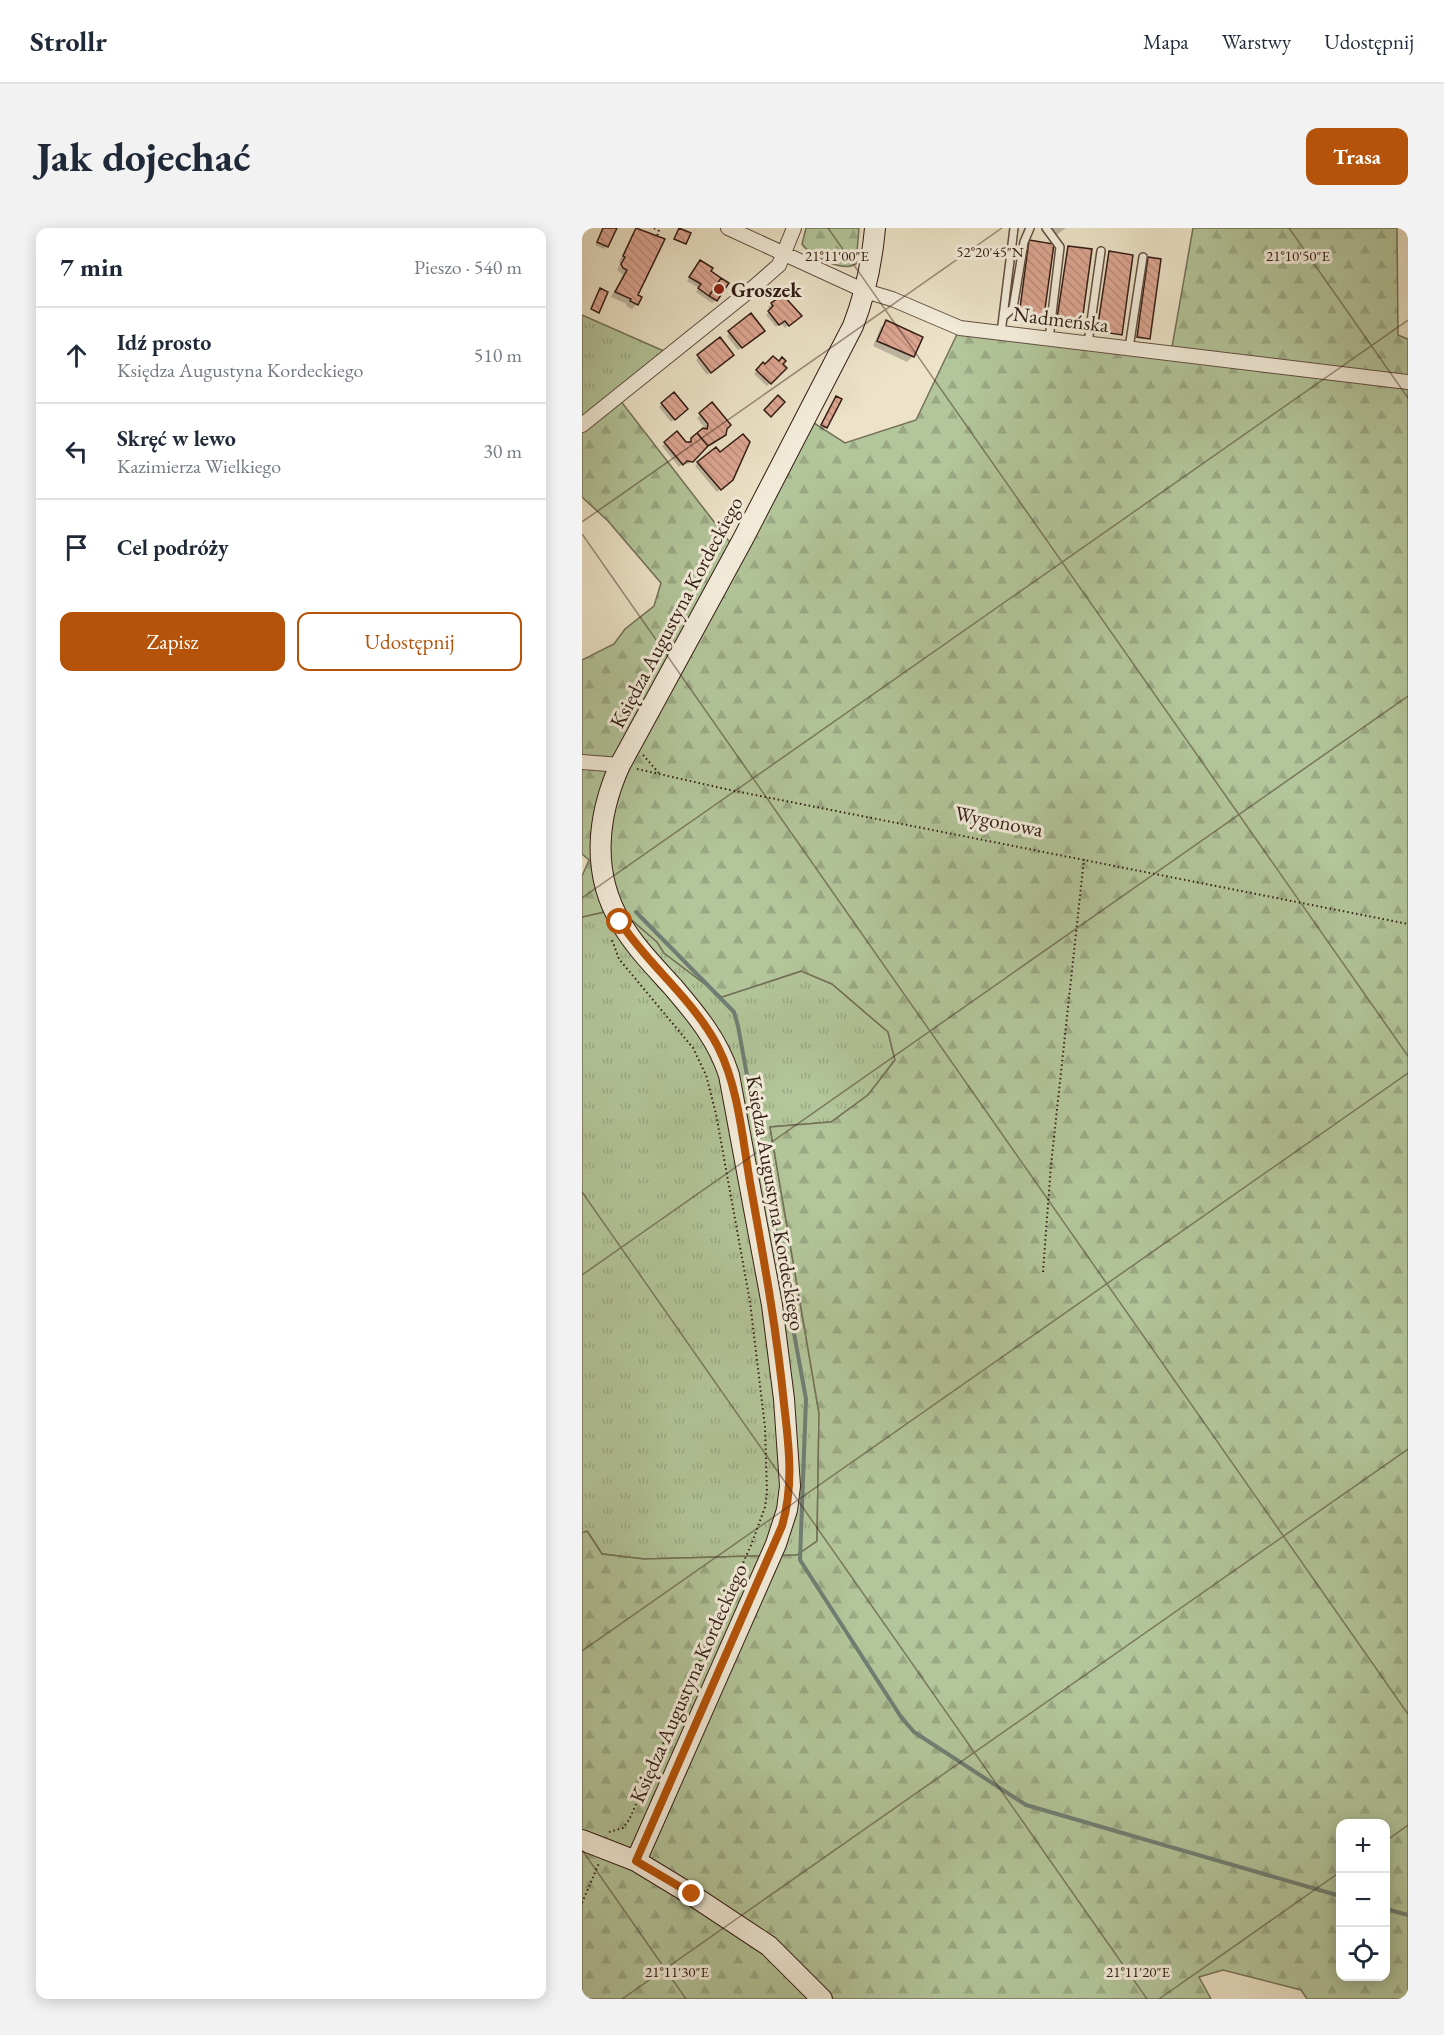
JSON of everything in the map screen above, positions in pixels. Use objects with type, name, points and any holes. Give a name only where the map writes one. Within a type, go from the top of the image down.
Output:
[{"type":"street","name":"Nadmeńska","points":[[728,228],[865,291],[892,299],[960,328],[1408,382]]},
{"type":"street","points":[[582,425],[754,287],[778,265],[794,228]]},
{"type":"street","name":"Księdza Augustyna Kordeckiego","points":[[636,1861],[776,1544],[787,1510],[790,1470],[775,1328],[729,1075],[718,1047],[706,1028],[627,932],[613,908],[604,881],[600,855],[602,816],[620,765],[743,539],[842,350],[865,291],[875,228]]},
{"type":"street","points":[[582,762],[620,765]]},
{"type":"street","points":[[592,1844],[636,1861],[692,1894],[769,1946],[822,1999]]},
{"type":"lane","points":[[1001,333],[1014,228]]},
{"type":"lane","points":[[1003,317],[1013,308],[1024,242],[1030,228]]},
{"type":"lane","points":[[1046,228],[1060,247],[1049,339]]},
{"type":"lane","points":[[1088,343],[1101,251]]},
{"type":"lane","points":[[1129,348],[1143,257]]},
{"type":"path","points":[[654,228],[659,231],[657,236]]},
{"type":"path","name":"Wygonowa","points":[[620,765],[730,790],[1408,924]]},
{"type":"path","points":[[1043,1272],[1084,859]]},
{"type":"path","points":[[582,1903],[592,1844],[604,1833],[623,1828],[629,1820],[752,1543],[765,1507],[767,1480],[765,1427],[750,1302],[716,1114],[706,1075],[688,1040],[619,959],[608,930]]},
{"type":"green space","points":[[806,228],[859,228],[856,264],[835,265],[812,253],[802,244]]},
{"type":"green space","points":[[1193,228],[1397,228],[1398,335],[1408,339],[1408,1999],[1307,1999],[1301,1990],[1223,1970],[1199,1977],[1211,1999],[582,1999],[582,1533],[587,1531],[602,1554],[644,1559],[797,1555],[817,1541],[819,1413],[770,1127],[831,1122],[868,1095],[895,1060],[888,1032],[832,984],[801,971],[722,997],[664,953],[657,942],[627,916],[604,912],[582,917],[582,876],[589,860],[582,854],[582,660],[614,644],[625,629],[654,606],[661,583],[608,521],[582,497],[582,431],[620,400],[742,558],[811,421],[845,443],[916,420],[960,328],[1171,353]]},
{"type":"green space","points":[[582,315],[666,352],[582,419]]},
{"type":"green space","points":[[604,912],[627,916],[657,942],[664,953],[722,997],[802,971],[832,984],[888,1032],[895,1060],[868,1095],[831,1122],[770,1127],[819,1413],[817,1541],[797,1555],[644,1559],[602,1554],[588,1532],[582,1533],[582,917]]},
{"type":"building","points":[[603,228],[617,228],[608,247],[597,242]]},
{"type":"building","points":[[636,228],[665,239],[638,295],[642,297],[638,305],[615,292],[627,270],[621,264]]},
{"type":"building","points":[[679,228],[691,233],[686,244],[674,239]]},
{"type":"building","points":[[1029,240],[1054,244],[1043,323],[1030,322],[1019,316]]},
{"type":"building","points":[[1068,246],[1092,249],[1081,329],[1056,325]]},
{"type":"building","points":[[1109,251],[1133,255],[1122,335],[1097,331]]},
{"type":"building","points":[[1148,257],[1161,259],[1150,339],[1137,337]]},
{"type":"building","points":[[700,260],[713,268],[711,271],[721,278],[709,296],[698,288],[701,284],[689,277]]},
{"type":"building","name":"Groszek","points":[[721,278],[729,283],[717,301],[709,296]]},
{"type":"building","points":[[600,288],[608,292],[599,313],[591,309]]},
{"type":"building","points":[[783,295],[802,316],[789,326],[785,321],[779,325],[768,311],[773,306],[771,303]]},
{"type":"building","points":[[751,313],[765,331],[742,348],[728,331]]},
{"type":"building","points":[[886,320],[923,337],[914,357],[877,341]]},
{"type":"building","points":[[720,337],[734,355],[711,373],[697,355]]},
{"type":"building","points":[[773,356],[779,361],[782,357],[786,361],[783,364],[787,368],[771,384],[756,370]]},
{"type":"building","points":[[674,392],[688,409],[675,420],[661,403]]},
{"type":"building","points":[[778,395],[785,402],[771,417],[764,410]]},
{"type":"building","points":[[836,396],[842,399],[827,428],[821,425]]},
{"type":"building","points":[[712,402],[731,425],[726,435],[708,446],[697,433],[703,428],[707,429],[708,424],[699,413]]},
{"type":"building","points":[[677,431],[686,442],[691,442],[691,438],[697,433],[708,446],[693,462],[687,461],[683,465],[664,442]]},
{"type":"building","points":[[743,434],[750,442],[733,480],[721,490],[697,462],[716,447],[720,452]]},
{"type":"waterway","points":[[636,912],[734,1012],[806,1399],[800,1560],[901,1717],[914,1732],[1026,1805],[1336,1895]]},
{"type":"waterway","points":[[1390,1910],[1408,1915]]},
{"type":"place","name":"Groszek","points":[[719,289]]},
{"type":"route","points":[[620,922],[706,1028],[726,1066],[736,1104],[772,1305],[788,1438],[790,1486],[787,1510],[776,1544],[636,1861],[692,1894]]}]
